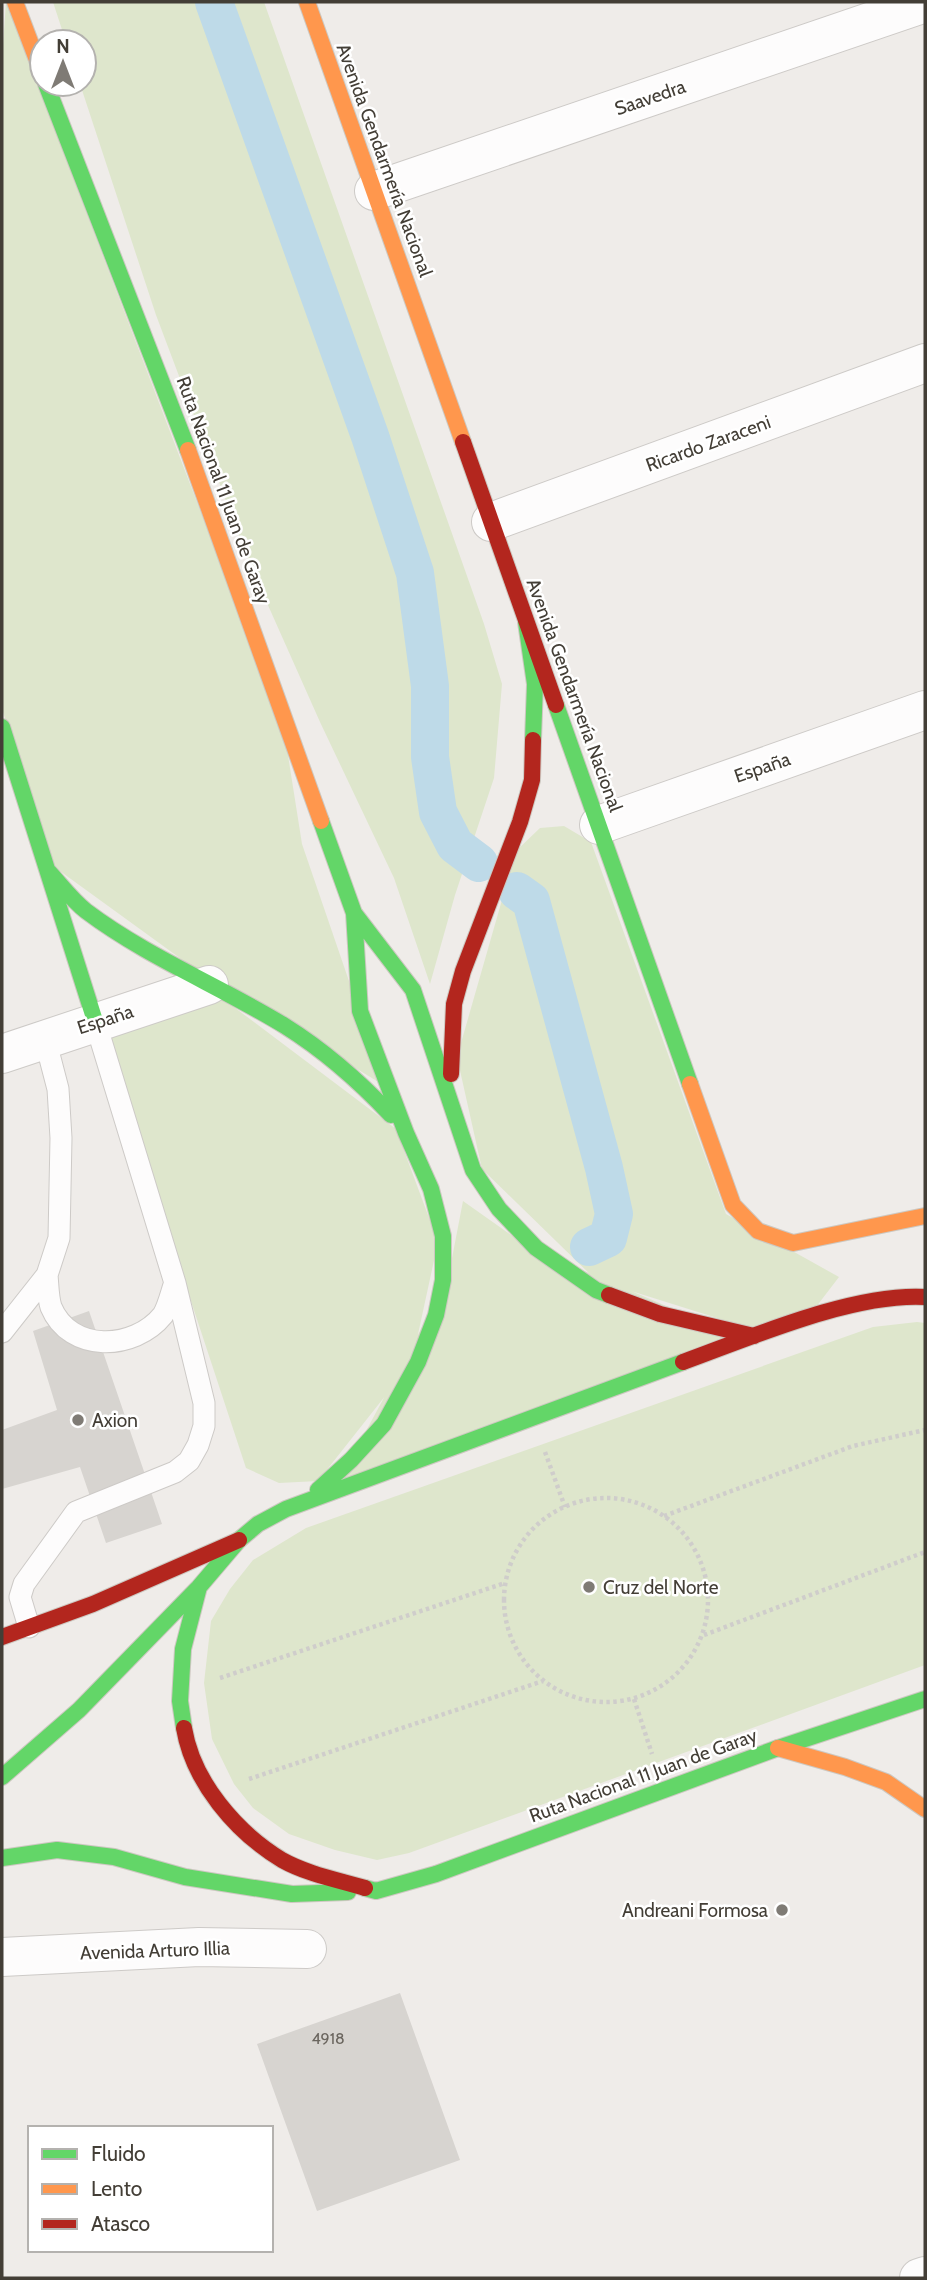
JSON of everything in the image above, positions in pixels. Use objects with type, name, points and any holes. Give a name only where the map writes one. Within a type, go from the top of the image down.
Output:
[{"type":"main road","name":"Avenida Gendarmería Nacional","points":[[307,2],[733,1205],[752,1228],[793,1243],[925,1216]]},
{"type":"main road","points":[[7,5],[28,45]]},
{"type":"main road","name":"Ruta Nacional 11 Juan de Garay","points":[[2,1776],[89,1703],[199,1587],[239,1540],[258,1524],[324,1486],[384,1424],[418,1362],[436,1315],[443,1280],[443,1236],[431,1189],[406,1133],[360,1011],[354,913],[197,474],[51,98]]},
{"type":"main road","points":[[453,1108],[450,1057],[454,1004],[463,971],[520,822],[533,780],[535,684],[526,622]]},
{"type":"main road","points":[[2,727],[95,1021]]},
{"type":"main road","points":[[49,872],[84,909],[209,985],[296,1032],[374,1094],[406,1133]]},
{"type":"main road","name":"Ruta Nacional 11 Juan de Garay","points":[[354,913],[413,990],[473,1170],[499,1209],[536,1248],[596,1290],[660,1314],[754,1336]]},
{"type":"main road","points":[[906,1296],[925,1286]]},
{"type":"main road","name":"Ruta Nacional 11 Juan de Garay","points":[[286,1509],[754,1336],[837,1309],[906,1296],[925,1297]]},
{"type":"main road","points":[[2,1637],[93,1604],[239,1540]]},
{"type":"main road","name":"Ruta Nacional 11 Juan de Garay","points":[[199,1587],[183,1649],[180,1701],[186,1738],[205,1783],[216,1800],[249,1834],[284,1860],[323,1876],[376,1891]]},
{"type":"main road","name":"Ruta Nacional 11 Juan de Garay","points":[[2,1857],[57,1850],[114,1857],[185,1877],[292,1894],[376,1891],[436,1874],[778,1748],[925,1699]]},
{"type":"main road","points":[[778,1748],[886,1782],[925,1810]]},
{"type":"street","name":"Saavedra","points":[[374,191],[925,3]]},
{"type":"street","name":"Ricardo Zaraceni","points":[[491,523],[925,363]]},
{"type":"street","name":"España","points":[[598,825],[925,710]]},
{"type":"street","name":"España","points":[[2,1054],[209,985]]},
{"type":"street","name":"Avenida Arturo Illia","points":[[2,1957],[199,1947],[307,1950]]},
{"type":"street","points":[[919,2278],[925,2276]]},
{"type":"lane","points":[[29,1627],[20,1597],[24,1584],[76,1512],[175,1472],[190,1461],[204,1426],[204,1403],[175,1283],[95,1021]]},
{"type":"lane","points":[[2,1332],[47,1275],[60,1237],[61,1138],[58,1089],[45,1039]]},
{"type":"lane","points":[[47,1275],[51,1306],[64,1328],[90,1342],[117,1342],[144,1333],[164,1314],[175,1283]]},
{"type":"path","points":[[534,1419],[565,1507]]},
{"type":"path","points":[[664,1516],[853,1446],[925,1430]]},
{"type":"path","points":[[598,1499],[632,1502],[664,1516],[688,1539],[704,1569],[709,1602],[703,1635],[687,1664],[663,1686],[634,1699],[602,1702],[571,1696],[543,1681],[518,1653],[505,1619],[505,1583],[516,1551],[537,1525],[565,1507],[598,1499]]},
{"type":"path","points":[[703,1635],[925,1552]]},
{"type":"path","points":[[180,1701],[204,1683],[505,1583]]},
{"type":"path","points":[[216,1800],[234,1784],[543,1681]]},
{"type":"path","points":[[634,1699],[666,1790]]},
{"type":"green space","points":[[6,2],[28,60],[28,98],[43,98],[284,730],[302,844],[385,1086],[206,977],[53,866],[2,709],[2,60]]},
{"type":"green space","points":[[53,2],[264,2],[484,624],[502,684],[494,778],[455,895],[430,984],[394,878],[251,567],[156,315],[85,98],[98,98],[98,28],[61,28]]},
{"type":"green space","points":[[564,826],[591,842],[726,1214],[839,1277],[816,1307],[749,1328],[596,1280],[482,1169],[457,1057],[516,851],[540,828]]},
{"type":"green space","points":[[210,989],[396,1129],[438,1242],[412,1362],[318,1481],[279,1483],[246,1468],[100,1025]]},
{"type":"green space","points":[[463,1201],[528,1247],[739,1337],[339,1481],[448,1279]]},
{"type":"green space","points":[[925,1323],[925,1665],[409,1853],[377,1860],[335,1850],[289,1834],[253,1808],[234,1784],[212,1739],[204,1683],[211,1621],[230,1589],[253,1560],[306,1528],[873,1327]]},
{"type":"building","name":"Axion","points":[[89,1311],[162,1524],[106,1543],[80,1467],[2,1489],[2,1430],[57,1410],[33,1331]]},
{"type":"building","points":[[400,1993],[460,2160],[317,2211],[257,2044]]},
{"type":"waterway","points":[[214,2],[370,436],[415,573],[430,686],[430,757],[438,812],[455,845],[479,863]]},
{"type":"waterway","points":[[517,891],[531,901],[604,1168],[614,1214],[608,1238],[589,1247]]},
{"type":"traffic: fast","points":[[51,98],[188,450]]},
{"type":"traffic: fast","points":[[526,622],[535,684],[533,740]]},
{"type":"traffic: fast","points":[[556,705],[690,1084]]},
{"type":"traffic: fast","points":[[2,727],[95,1021]]},
{"type":"traffic: fast","points":[[318,1490],[351,1460],[384,1424],[418,1362],[436,1315],[443,1280],[443,1236],[431,1189],[406,1133],[360,1011],[354,913],[321,821]]},
{"type":"traffic: fast","points":[[49,872],[81,907],[109,928],[260,1011],[314,1046],[354,1078],[391,1115]]},
{"type":"traffic: fast","points":[[354,913],[413,990],[473,1170],[499,1209],[536,1248],[596,1290],[609,1295]]},
{"type":"traffic: fast","points":[[184,1728],[180,1701],[183,1649],[199,1587],[239,1540],[258,1524],[286,1509],[683,1362]]},
{"type":"traffic: fast","points":[[2,1777],[79,1710],[198,1588]]},
{"type":"traffic: fast","points":[[365,1888],[376,1891],[436,1874],[778,1748],[925,1699]]},
{"type":"traffic: fast","points":[[2,1858],[57,1850],[114,1857],[185,1877],[292,1894],[348,1892]]},
{"type":"traffic: slow","points":[[15,2],[28,36]]},
{"type":"traffic: slow","points":[[307,2],[463,442]]},
{"type":"traffic: slow","points":[[188,450],[321,821]]},
{"type":"traffic: slow","points":[[690,1084],[733,1205],[758,1231],[793,1243],[925,1216]]},
{"type":"traffic: slow","points":[[778,1748],[886,1782],[925,1809]]},
{"type":"traffic: jam","points":[[463,442],[556,705]]},
{"type":"traffic: jam","points":[[451,1074],[454,1004],[463,971],[520,822],[532,780],[533,740]]},
{"type":"traffic: jam","points":[[609,1295],[660,1314],[754,1336]]},
{"type":"traffic: jam","points":[[683,1362],[771,1329],[835,1309],[867,1302],[925,1297]]},
{"type":"traffic: jam","points":[[2,1637],[93,1604],[239,1540]]},
{"type":"traffic: jam","points":[[184,1728],[189,1748],[207,1786],[219,1804],[249,1835],[265,1849],[292,1865],[365,1888]]},
{"type":"place","name":"Axion","points":[[78,1420]]},
{"type":"place","name":"Cruz del Norte","points":[[589,1587]]},
{"type":"place","name":"Andreani Formosa","points":[[782,1910]]}]
